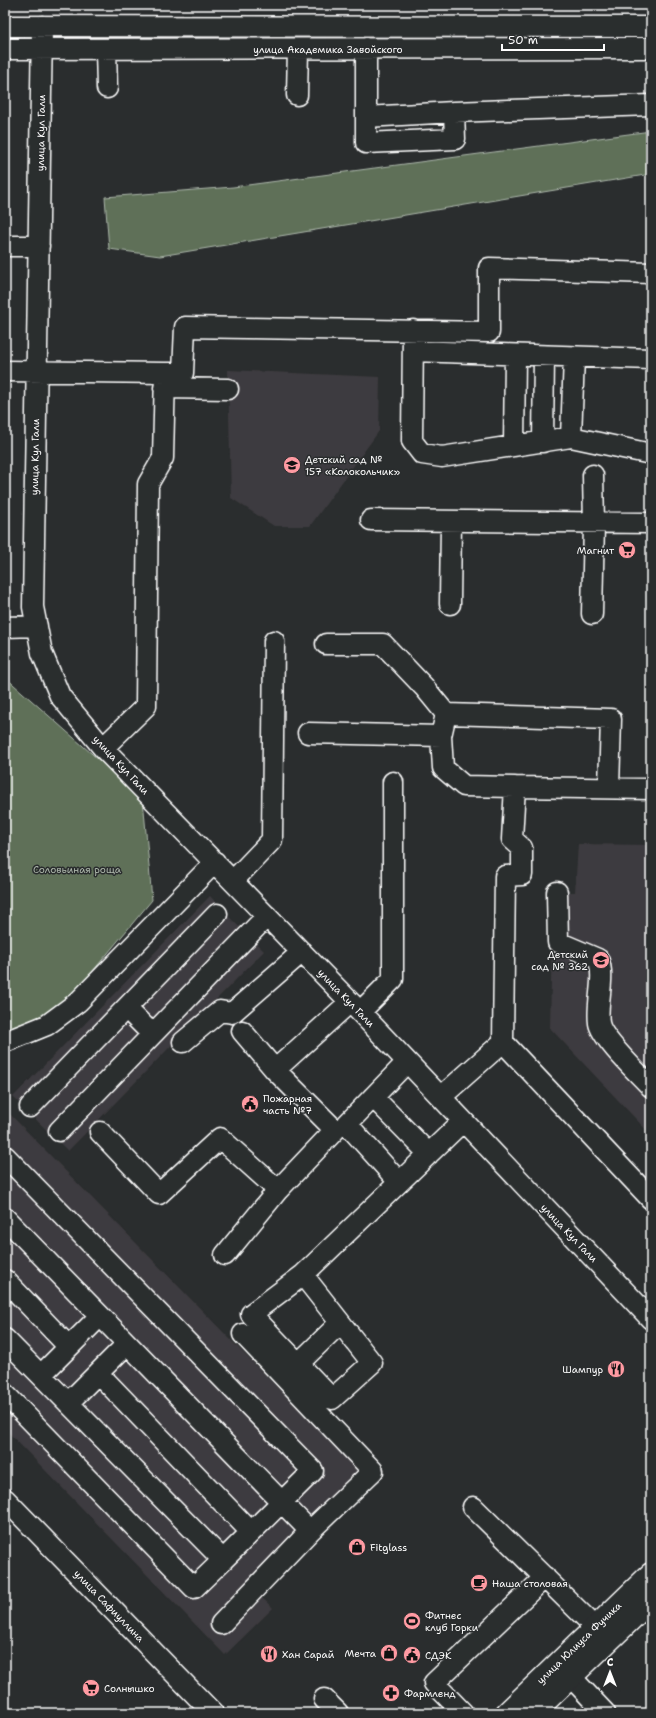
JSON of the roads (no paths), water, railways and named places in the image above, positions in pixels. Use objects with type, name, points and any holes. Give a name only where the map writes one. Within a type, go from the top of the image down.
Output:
[{"type":"main road","name":"улица Юлиуса Фучика","points":[[507,1713],[651,1574]]},
{"type":"main road","name":"улица Юлиуса Фучика","points":[[533,1713],[651,1600]]},
{"type":"street","points":[[5,26],[651,27]]},
{"type":"street","name":"улица Кул Гали","points":[[42,26],[33,607],[42,653],[60,696],[104,748],[355,1007],[651,1319]]},
{"type":"street","name":"улица Академика Завойского","points":[[5,48],[651,48]]},
{"type":"street","points":[[366,48],[366,143],[455,139],[454,112]]},
{"type":"street","points":[[106,49],[107,88]]},
{"type":"street","points":[[297,95],[298,49]]},
{"type":"street","points":[[366,117],[454,112],[651,105]]},
{"type":"street","points":[[5,246],[39,246]]},
{"type":"street","points":[[165,381],[183,373],[185,327],[489,332],[489,268],[651,273]]},
{"type":"street","points":[[413,330],[412,441],[422,454],[442,457],[571,437],[651,454]]},
{"type":"street","points":[[413,351],[651,359]]},
{"type":"street","points":[[514,446],[515,355]]},
{"type":"street","points":[[543,442],[544,356]]},
{"type":"street","points":[[571,437],[574,357]]},
{"type":"street","points":[[5,371],[165,381],[228,390]]},
{"type":"street","points":[[104,748],[146,706],[148,484],[163,458],[165,381]]},
{"type":"street","points":[[592,614],[594,524],[593,475]]},
{"type":"street","points":[[371,520],[594,524],[651,523]]},
{"type":"street","points":[[450,604],[451,521]]},
{"type":"street","points":[[5,627],[37,626]]},
{"type":"street","points":[[233,881],[272,840],[274,641]]},
{"type":"street","points":[[326,644],[383,644],[424,687],[446,714],[611,719],[609,788]]},
{"type":"street","points":[[446,714],[441,736],[442,768],[464,786],[651,789]]},
{"type":"street","points":[[308,733],[441,736]]},
{"type":"street","points":[[275,1070],[355,1007],[394,979],[393,782]]},
{"type":"street","points":[[515,787],[512,839],[522,848],[522,875],[505,876],[504,1042],[651,1199]]},
{"type":"street","points":[[5,1042],[47,1025],[78,1002],[215,862]]},
{"type":"street","points":[[557,892],[558,942],[598,959],[601,966],[598,1010],[599,1025],[607,1038],[651,1087]]},
{"type":"street","points":[[30,1107],[216,914]]},
{"type":"street","points":[[59,1131],[267,916]]},
{"type":"street","points":[[183,1042],[220,1011],[232,1013],[302,952]]},
{"type":"street","points":[[126,1008],[152,1034]]},
{"type":"street","points":[[225,1255],[278,1190],[335,1130],[275,1070],[242,1031]]},
{"type":"street","points":[[441,1097],[504,1042]]},
{"type":"street","points":[[399,1182],[347,1124],[407,1062]]},
{"type":"street","points":[[373,1097],[429,1154]]},
{"type":"street","points":[[303,1275],[372,1363],[332,1398],[251,1314],[303,1275],[463,1121]]},
{"type":"street","points":[[100,1132],[159,1194],[220,1138],[278,1190]]},
{"type":"street","points":[[5,1156],[314,1471],[194,1588],[5,1394]]},
{"type":"street","points":[[5,1218],[310,1531]]},
{"type":"street","points":[[5,1280],[69,1347]]},
{"type":"street","points":[[41,1375],[100,1316]]},
{"type":"street","points":[[298,1364],[340,1323]]},
{"type":"street","points":[[221,1624],[310,1531],[373,1471],[243,1334]]},
{"type":"street","points":[[5,1339],[223,1560]]},
{"type":"street","points":[[68,1403],[127,1344]]},
{"type":"street","points":[[98,1373],[252,1532]]},
{"type":"street","name":"улица Сафиуллина","points":[[5,1499],[212,1713]]},
{"type":"street","points":[[473,1507],[595,1627]]},
{"type":"street","points":[[463,1713],[434,1683],[545,1577]]},
{"type":"street","points":[[571,1677],[604,1713]]},
{"type":"street","points":[[324,1699],[338,1713]]},
{"type":"place","name":"Детский сад № 157 «Колокольчик»","points":[[292,465]]},
{"type":"place","name":"Магнит","points":[[627,550]]},
{"type":"place","name":"Детский сад № 362","points":[[601,960]]},
{"type":"place","name":"Пожарная часть №7","points":[[250,1104]]},
{"type":"place","name":"Шампур","points":[[616,1369]]},
{"type":"place","name":"Fitglass","points":[[357,1547]]},
{"type":"place","name":"Наша столовая","points":[[479,1583]]},
{"type":"place","name":"Фитнес клуб Горки","points":[[412,1621]]},
{"type":"place","name":"Мечта","points":[[389,1653]]},
{"type":"place","name":"Хан Сарай","points":[[269,1654]]},
{"type":"place","name":"СДЭК","points":[[412,1655]]},
{"type":"place","name":"Солнышко","points":[[91,1688]]},
{"type":"place","name":"Фармленд","points":[[391,1693]]},
{"type":"park label","name":"Соловьиная роща","points":[[77,869]]}]
